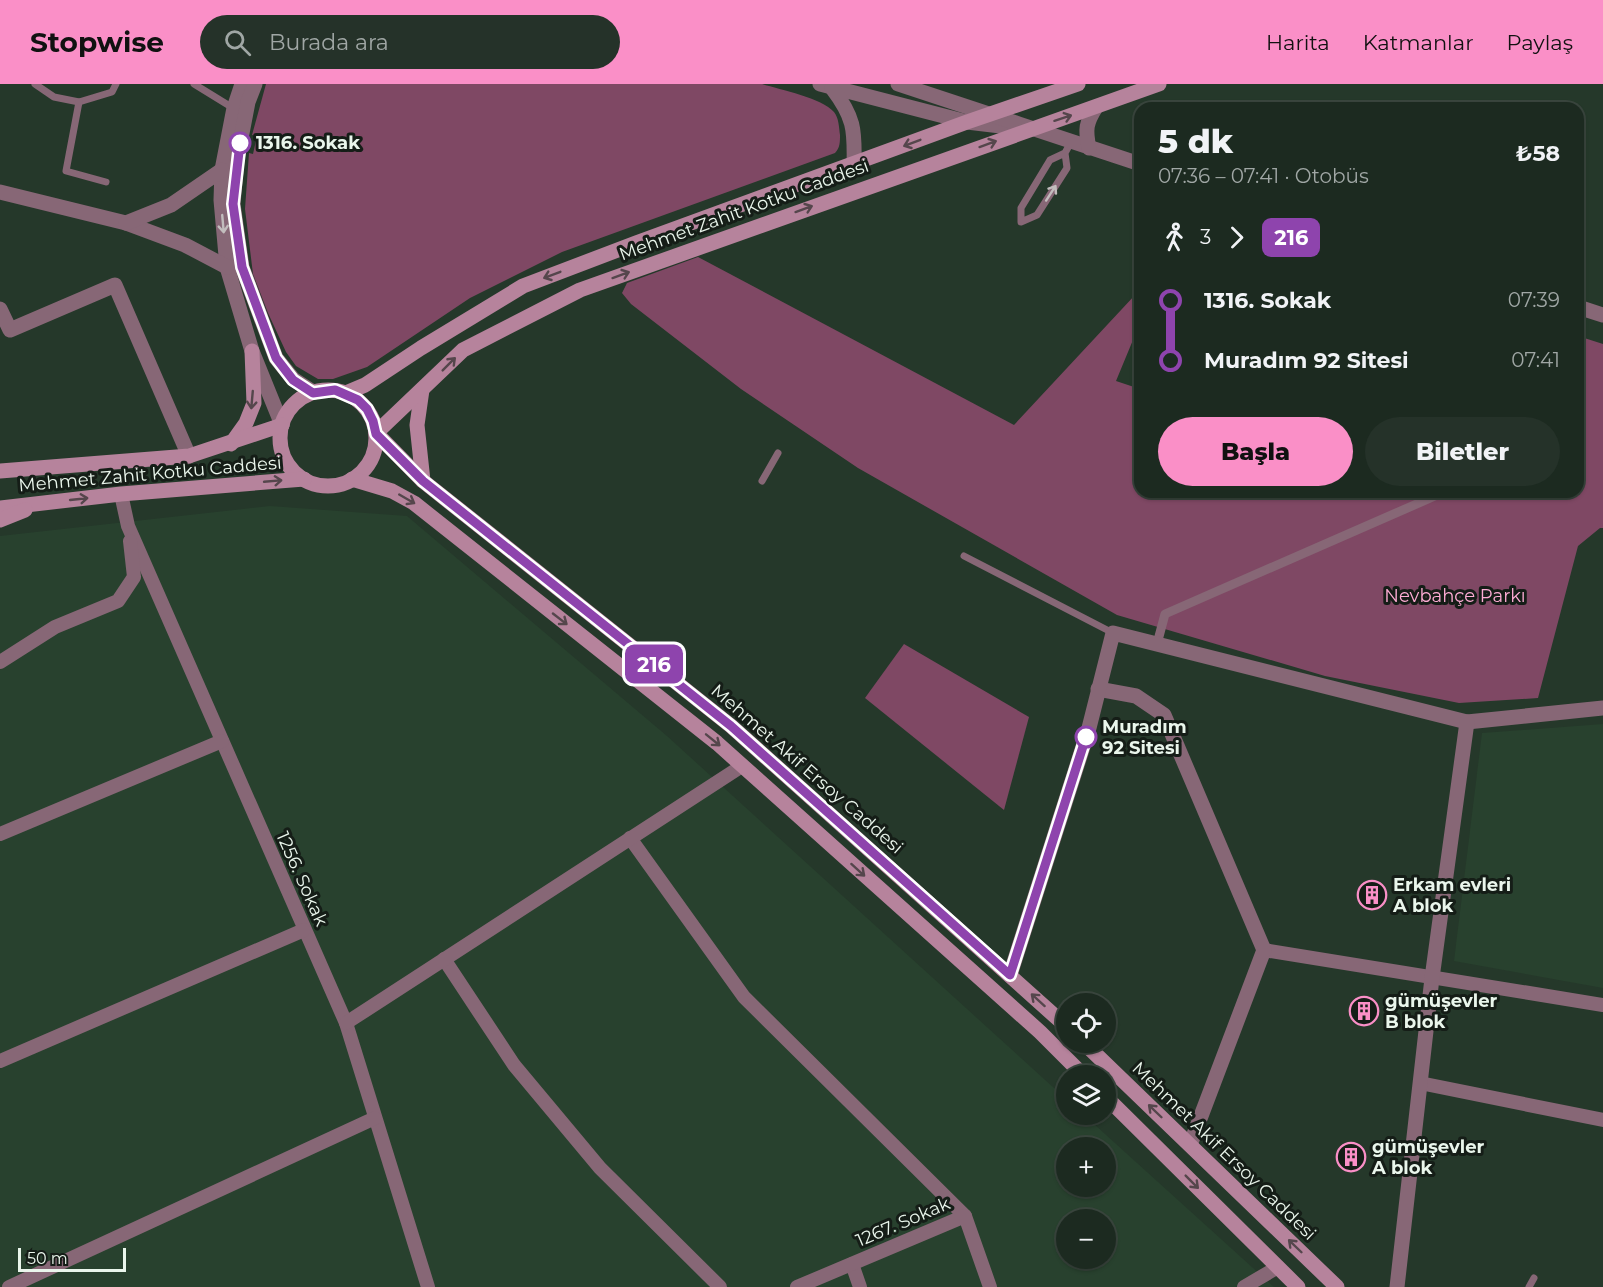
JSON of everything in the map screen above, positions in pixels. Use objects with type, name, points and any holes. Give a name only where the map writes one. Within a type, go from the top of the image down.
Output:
[{"type":"main road","name":"Mehmet Zahit Kotku Caddesi","points":[[346,393],[365,385],[523,286],[967,122],[1078,84]]},
{"type":"main road","name":"Mehmet Zahit Kotku Caddesi","points":[[376,434],[463,350],[580,290],[1158,84]]},
{"type":"main road","points":[[231,444],[246,423],[254,403],[252,351]]},
{"type":"main road","points":[[335,390],[346,393],[367,409],[373,421],[376,447],[363,471],[352,480],[328,486],[315,484],[296,473],[284,456],[281,446],[282,425],[286,414],[302,398],[313,393],[335,390]]},
{"type":"main road","points":[[422,390],[417,425],[423,481]]},
{"type":"main road","name":"Mehmet Zahit Kotku Caddesi","points":[[0,471],[189,456],[231,444],[282,425]]},
{"type":"main road","name":"Mehmet Akif Ersoy Caddesi","points":[[376,434],[423,481],[731,726],[1056,1017]]},
{"type":"main road","name":"Mehmet Zahit Kotku Caddesi","points":[[0,508],[121,494],[304,479]]},
{"type":"main road","points":[[352,480],[392,490],[414,503],[708,736],[997,994],[1072,1065]]},
{"type":"main road","points":[[0,520],[48,502]]},
{"type":"main road","points":[[997,994],[1010,975]]},
{"type":"main road","name":"Mehmet Akif Ersoy Caddesi","points":[[1094,1053],[1337,1287]]},
{"type":"main road","points":[[1116,1107],[1298,1287]]},
{"type":"main road","points":[[1175,1165],[1190,1145]]},
{"type":"street","points":[[242,84],[234,108],[222,170],[221,200],[227,267],[252,351],[282,425]]},
{"type":"street","points":[[255,84],[248,102],[237,159],[233,204],[242,267],[276,358],[293,380],[313,393]]},
{"type":"street","points":[[898,84],[992,114],[1030,129],[1068,148],[1089,148],[1134,163]]},
{"type":"street","points":[[826,86],[967,122],[1030,129]]},
{"type":"street","points":[[826,86],[846,107],[853,124],[854,165]]},
{"type":"street","points":[[1089,148],[1086,135],[1087,121],[1096,107]]},
{"type":"street","points":[[126,223],[171,205],[222,170]]},
{"type":"street","points":[[0,192],[126,223],[185,244],[227,267]]},
{"type":"street","points":[[0,309],[10,330],[115,285],[189,456]]},
{"type":"street","points":[[1584,309],[1603,315]]},
{"type":"street","name":"1256. Sokak","points":[[121,494],[128,526],[346,1023],[428,1287]]},
{"type":"street","points":[[1156,644],[1165,614],[1430,498]]},
{"type":"street","points":[[0,662],[55,627],[118,601],[134,577],[128,526]]},
{"type":"street","points":[[1010,975],[1089,728],[1113,633],[1467,722],[1603,708]]},
{"type":"street","points":[[1098,689],[1136,696],[1164,715],[1264,950],[1190,1145]]},
{"type":"street","points":[[1397,1287],[1432,978],[1467,722]]},
{"type":"street","points":[[0,834],[222,741]]},
{"type":"street","points":[[346,1023],[741,765]]},
{"type":"street","points":[[630,838],[744,997],[964,1216]]},
{"type":"street","points":[[0,1061],[304,930]]},
{"type":"street","points":[[1264,950],[1603,1005]]},
{"type":"street","points":[[444,959],[514,1065],[592,1159],[720,1287]]},
{"type":"street","points":[[1420,1083],[1603,1120]]},
{"type":"street","points":[[9,1287],[375,1118]]},
{"type":"street","name":"1267. Sokak","points":[[797,1287],[964,1216],[990,1287]]},
{"type":"street","points":[[852,1264],[860,1287]]},
{"type":"street","points":[[1244,1287],[1278,1267]]},
{"type":"lane","points":[[35,84],[54,97],[79,102],[112,93],[116,84]]},
{"type":"lane","points":[[194,84],[234,108]]},
{"type":"lane","points":[[79,102],[66,171],[106,182]]},
{"type":"lane","points":[[1068,148],[1067,168],[1037,215],[1021,222],[1021,208],[1050,160],[1068,148]]},
{"type":"lane","points":[[762,481],[778,453]]},
{"type":"lane","points":[[964,556],[1113,633]]},
{"type":"lane","points":[[1529,1287],[1534,1278]]},
{"type":"shaded area","points":[[270,506],[407,516],[667,736],[1056,1090],[1056,1125],[1095,1125],[1108,1137],[1056,1137],[1056,1197],[1116,1197],[1116,1144],[1274,1287],[0,1287],[0,536]]},
{"type":"shaded area","points":[[1603,724],[1603,988],[1454,961],[1482,733]]},
{"type":"green space","points":[[266,84],[762,84],[811,99],[828,107],[837,117],[840,142],[835,153],[562,252],[470,298],[367,367],[333,379],[318,379],[296,366],[286,352],[253,274],[245,209],[249,153],[253,154],[257,136],[252,135]]},
{"type":"green space","name":"Nevbahçe Parkı","points":[[698,257],[1014,425],[1134,296],[1134,338],[1116,381],[1134,387],[1134,498],[1584,498],[1584,338],[1603,344],[1603,528],[1578,546],[1538,698],[1459,703],[1325,676],[1117,615],[858,468],[741,389],[631,304],[622,293],[627,283]]},
{"type":"green space","points":[[904,644],[1029,717],[1004,810],[865,698]]},
{"type":"bus line","name":"216","points":[[240,143],[233,204],[242,267],[276,358],[293,380],[313,393],[335,390],[358,400],[367,409],[376,434],[423,481],[731,726],[1010,975],[1086,737]]},
{"type":"place","name":"1316. Sokak","points":[[240,143]]},
{"type":"place","name":"Muradım 92 Sitesi","points":[[1086,737]]},
{"type":"place","name":"Erkam evleri A blok","points":[[1372,895]]},
{"type":"place","name":"gümüşevler B blok","points":[[1364,1011]]},
{"type":"place","name":"gümüşevler A blok","points":[[1351,1157]]}]
